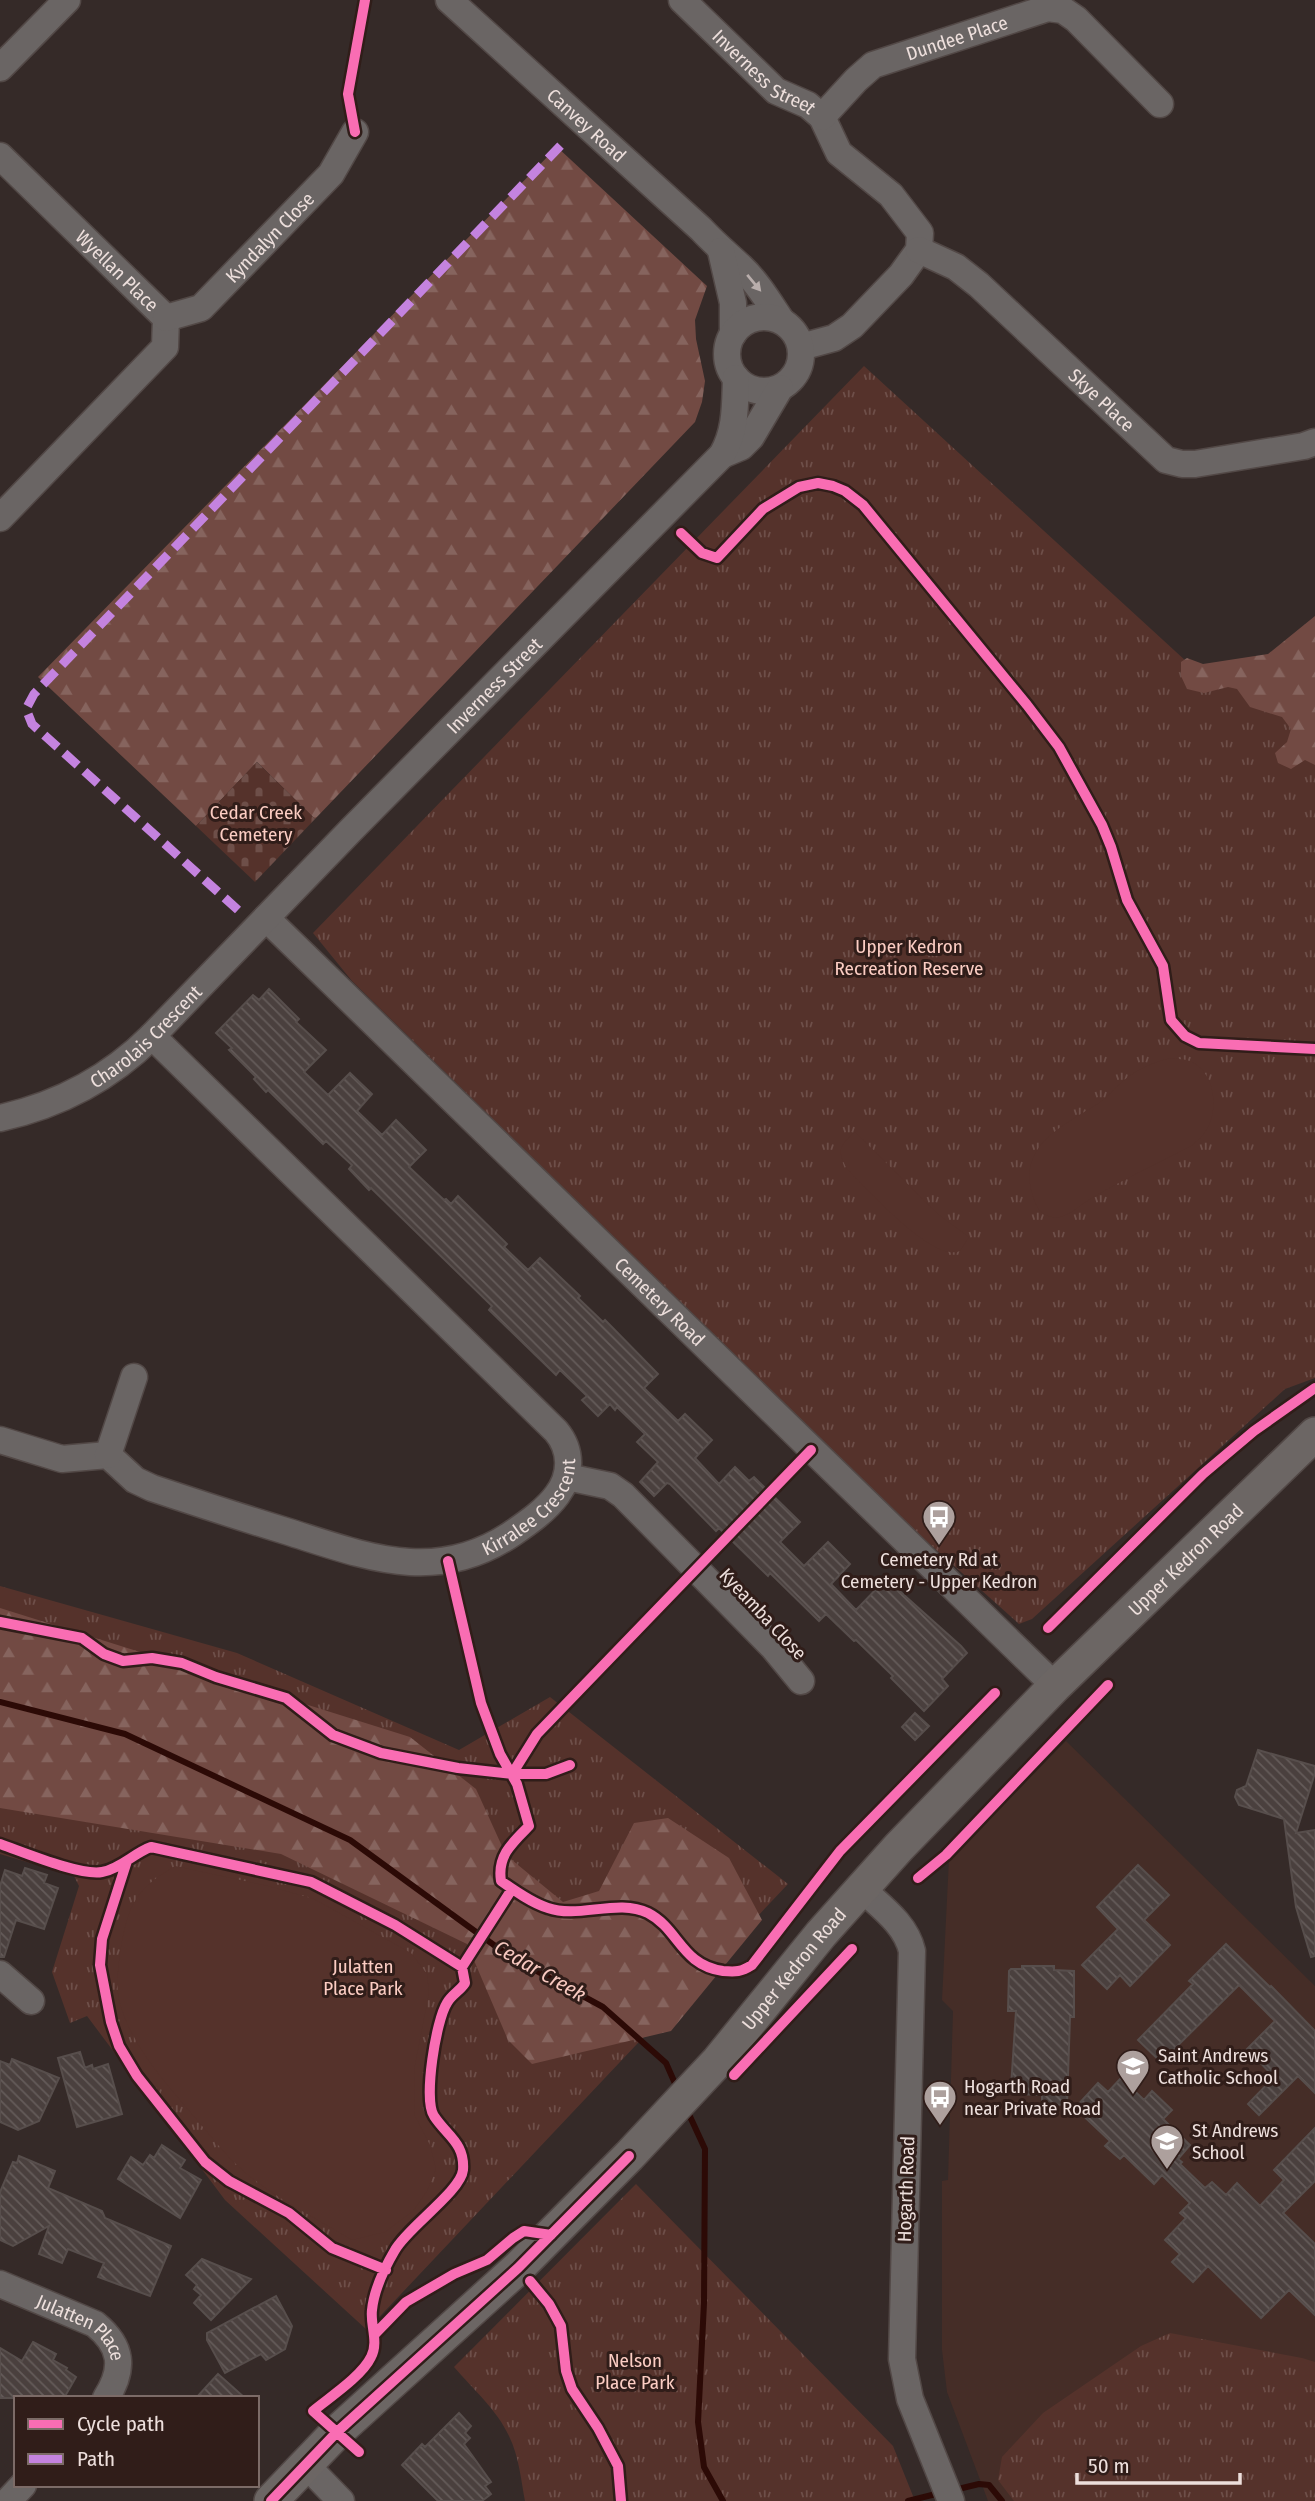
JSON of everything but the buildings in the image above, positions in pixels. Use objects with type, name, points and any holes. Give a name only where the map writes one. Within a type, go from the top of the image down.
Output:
[{"type":"main road","name":"Upper Kedron Road","points":[[271,2501],[337,2432],[518,2267],[629,2156],[718,2061],[861,1888],[1055,1686],[1315,1434]]},
{"type":"street","points":[[0,68],[67,0]]},
{"type":"street","name":"Canvey Road","points":[[449,0],[701,229],[720,251],[742,268],[781,320]]},
{"type":"street","name":"Inverness Street","points":[[682,0],[776,91],[808,105],[822,117],[839,153],[891,195],[910,218],[920,233],[919,250]]},
{"type":"street","name":"Dundee Place","points":[[822,117],[873,65],[1048,8],[1063,10],[1076,19],[1160,104]]},
{"type":"street","name":"Kyndalyn Close","points":[[166,318],[201,308],[331,174],[355,132]]},
{"type":"street","name":"Wyellan Place","points":[[0,156],[166,318],[165,348],[0,519]]},
{"type":"street","points":[[801,347],[844,333],[901,275],[919,250]]},
{"type":"street","name":"Skye Place","points":[[919,250],[956,267],[979,285],[1166,460],[1195,464],[1315,442]]},
{"type":"street","points":[[720,251],[733,303],[733,334],[727,355],[736,379],[753,389],[767,391],[780,388],[791,380],[798,369],[801,347],[799,338],[781,320],[756,318],[744,323],[733,334]]},
{"type":"street","name":"Inverness Street","points":[[266,918],[722,456],[735,425],[736,379]]},
{"type":"street","name":"Inverness Street","points":[[722,456],[741,447],[751,437],[780,388]]},
{"type":"street","name":"Charolais Crescent","points":[[0,1118],[34,1110],[81,1090],[126,1060],[266,918]]},
{"type":"street","name":"Cemetery Road","points":[[266,918],[1055,1686]]},
{"type":"street","name":"Kirralee Crescent","points":[[108,1455],[135,1480],[152,1488],[348,1551],[414,1564],[463,1557],[500,1542],[548,1505],[560,1492],[569,1469],[566,1449],[556,1431],[152,1036]]},
{"type":"street","points":[[0,1440],[62,1459],[108,1455],[134,1377]]},
{"type":"street","name":"Kyeamba Close","points":[[567,1477],[610,1486],[623,1495],[773,1647],[801,1681]]},
{"type":"street","name":"Hogarth Road","points":[[861,1888],[903,1929],[912,1951],[902,2359],[910,2399],[951,2501]]},
{"type":"street","points":[[0,1974],[31,2001]]},
{"type":"street","name":"Julatten Place","points":[[0,2284],[94,2324],[107,2334],[118,2356],[119,2369],[107,2396]]},
{"type":"street","points":[[306,2466],[341,2501]]},
{"type":"street","points":[[8,2501],[21,2487]]},
{"type":"shaded area","name":"Saint Andrews Catholic School","points":[[1066,1741],[1315,1986],[1315,2485],[1290,2501],[988,2501],[947,2392],[942,2350],[942,2181],[948,2180],[953,2011],[942,2000],[949,1859]]},
{"type":"green space","points":[[557,147],[707,286],[695,320],[705,381],[695,422],[315,819],[257,762],[196,826],[38,677]]},
{"type":"green space","name":"Upper Kedron Recreation Reserve","points":[[864,366],[1199,673],[1315,645],[1315,1378],[1285,1389],[1032,1619],[1019,1624],[904,1521],[451,1078],[352,981],[313,933]]},
{"type":"green space","points":[[1315,616],[1315,765],[1305,760],[1291,769],[1278,763],[1275,753],[1287,742],[1291,729],[1282,717],[1250,707],[1237,689],[1228,687],[1204,693],[1187,689],[1181,676],[1181,662],[1187,658],[1203,664],[1268,654]]},
{"type":"green space","name":"Cedar Creek Cemetery","points":[[257,762],[315,819],[255,882],[196,826]]},
{"type":"green space","points":[[1170,1058],[1187,1060],[1197,1065],[1210,1082],[1213,1093],[1212,1115],[1202,1136],[1191,1146],[1116,1184],[1064,1216],[1051,1217],[1041,1212],[1030,1183],[1030,1167],[1044,1141],[1056,1130],[1102,1101],[1134,1073]]},
{"type":"green space","points":[[855,1132],[939,1215],[969,1237],[960,1251],[948,1252],[917,1235],[900,1222],[847,1169],[841,1148]]},
{"type":"green space","name":"Julatten Place Park","points":[[0,1586],[237,1653],[459,1750],[550,1697],[788,1884],[367,2330],[225,2200],[87,2016],[70,2023],[52,1972],[79,1886],[74,1876],[0,1854]]},
{"type":"green space","points":[[0,1608],[410,1737],[476,1789],[506,1855],[563,1902],[599,1891],[634,1823],[668,1818],[729,1858],[762,1920],[671,2031],[532,2064],[508,2040],[467,1944],[281,1854],[0,1808]]},
{"type":"green space","points":[[175,1866],[314,1899],[411,1953],[427,1974],[429,1993],[414,2070],[415,2116],[430,2145],[436,2169],[427,2191],[413,2211],[385,2232],[352,2240],[288,2203],[252,2178],[223,2150],[174,2093],[132,2034],[118,1990],[123,1935],[135,1901],[143,1890]]},
{"type":"green space","name":"Nelson Place Park","points":[[636,2184],[893,2446],[915,2501],[525,2501],[515,2452],[504,2426],[454,2367]]},
{"type":"green space","points":[[1170,2333],[1315,2362],[1315,2501],[1014,2501],[998,2480],[1002,2457],[1043,2413],[1141,2346]]},
{"type":"waterway","name":"Cedar Creek","points":[[0,1702],[125,1734],[350,1840],[509,1956],[603,2007],[666,2063],[677,2088]]},
{"type":"waterway","name":"Cedar Creek","points":[[687,2110],[705,2149],[704,2303],[698,2422],[704,2467],[723,2501]]},
{"type":"waterway","points":[[954,2490],[979,2484],[989,2485],[1002,2501]]},
{"type":"waterway","points":[[908,2501],[940,2493]]},
{"type":"marked path","points":[[238,910],[32,724],[26,709],[34,694],[562,144]]},
{"type":"cycle path","points":[[355,132],[348,94],[365,0]]},
{"type":"cycle path","points":[[681,533],[702,553],[717,558],[763,509],[799,487],[818,483],[833,486],[845,491],[863,505],[1059,747],[1102,825],[1127,900],[1163,966],[1171,1020],[1185,1036],[1199,1043],[1315,1049]]},
{"type":"cycle path","points":[[1048,1628],[1203,1474],[1254,1431],[1315,1388]]},
{"type":"cycle path","points":[[512,1774],[537,1734],[811,1450]]},
{"type":"cycle path","points":[[448,1561],[481,1703],[500,1754],[517,1784],[529,1826],[504,1857],[501,1864],[501,1881],[536,1903],[560,1911],[624,1907],[648,1913],[667,1928],[698,1962],[723,1971],[738,1971],[752,1965],[840,1851],[995,1693]]},
{"type":"cycle path","points":[[0,1622],[82,1638],[104,1654],[123,1661],[152,1658],[182,1663],[216,1677],[286,1698],[333,1735],[381,1753],[458,1768],[512,1774],[546,1774],[570,1765]]},
{"type":"cycle path","points":[[918,1878],[946,1855],[1108,1685]]},
{"type":"cycle path","points":[[0,1844],[51,1862],[92,1872],[115,1868],[151,1847],[311,1882],[395,1925],[462,1967],[512,1889]]},
{"type":"cycle path","points":[[127,1861],[102,1939],[100,1965],[111,2022],[119,2046],[137,2076],[205,2162],[229,2181],[289,2213],[332,2248],[386,2270]]},
{"type":"cycle path","points":[[734,2075],[852,1949]]},
{"type":"cycle path","points":[[359,2452],[313,2411],[353,2379],[367,2364],[374,2345],[373,2302],[387,2264],[401,2241],[444,2199],[460,2179],[463,2170],[461,2153],[434,2116],[430,2078],[443,2012],[449,2000],[465,1983],[462,1967]]},
{"type":"cycle path","points":[[271,2501],[337,2432],[518,2268],[629,2156]]},
{"type":"cycle path","points":[[374,2335],[406,2302],[454,2274],[487,2260],[524,2231],[551,2235]]},
{"type":"cycle path","points":[[530,2281],[549,2304],[561,2326],[566,2371],[572,2389],[598,2428],[618,2466],[621,2501]]},
{"type":"place","name":"Cemetery Rd at Cemetery - Upper Kedron","points":[[939,1547]]},
{"type":"place","name":"Saint Andrews Catholic School","points":[[1133,2096]]},
{"type":"place","name":"Hogarth Road near Private Road","points":[[940,2127]]},
{"type":"place","name":"St Andrews School","points":[[1167,2171]]}]
